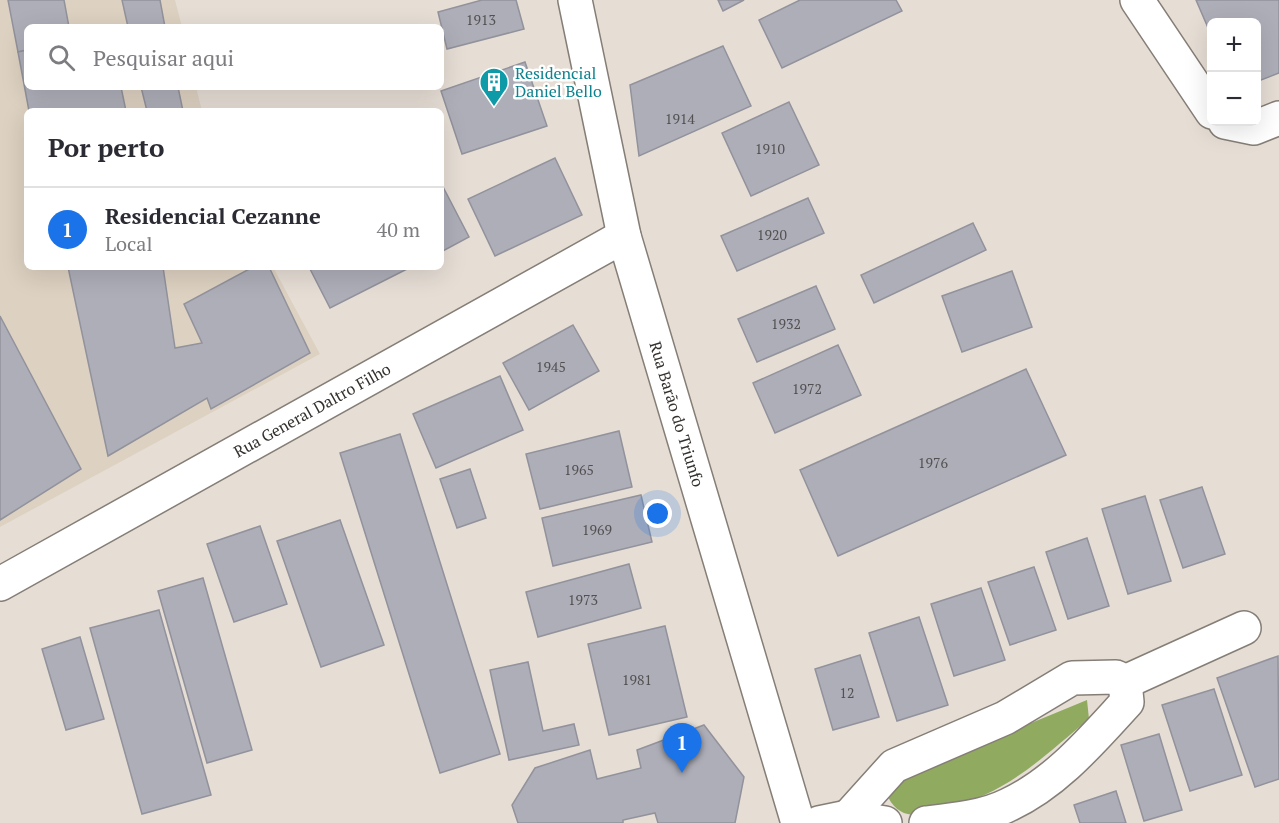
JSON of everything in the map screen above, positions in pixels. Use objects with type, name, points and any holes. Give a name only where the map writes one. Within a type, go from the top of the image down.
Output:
[{"type":"street","name":"Rua Barão do Triunfo","points":[[575,0],[624,236],[798,823]]},
{"type":"street","points":[[1137,0],[1207,105]]},
{"type":"street","points":[[1261,125],[1279,118]]},
{"type":"street","points":[[1244,126],[1254,128],[1259,126]]},
{"type":"street","name":"Rua General Daltro Filho","points":[[0,584],[624,236]]},
{"type":"street","points":[[1125,682],[1244,628]]},
{"type":"street","points":[[834,820],[894,766],[1005,718],[1072,678],[1116,677],[1125,682]]},
{"type":"street","points":[[926,823],[956,820],[1008,806],[1044,782],[1087,748],[1127,702],[1125,682]]},
{"type":"street","points":[[834,820],[885,823]]},
{"type":"shaded area","points":[[0,0],[175,0],[181,24],[24,24],[24,90],[197,90],[201,108],[24,108],[24,270],[275,270],[320,354],[0,527]]},
{"type":"green space","points":[[1087,700],[1089,719],[1022,774],[986,794],[966,803],[919,815],[899,810],[888,797],[895,784],[919,769]]},
{"type":"building","points":[[8,0],[64,0],[68,24],[24,24],[24,51],[18,52]]},
{"type":"building","points":[[122,0],[160,0],[164,24],[127,24]]},
{"type":"building","points":[[482,0],[516,0],[524,29],[447,49],[444,24],[441,24],[438,12]]},
{"type":"building","points":[[718,0],[744,0],[723,11]]},
{"type":"building","points":[[800,0],[896,0],[902,11],[782,68],[759,20]]},
{"type":"building","points":[[1196,0],[1279,0],[1279,73],[1261,80],[1261,18],[1207,18],[1207,25]]},
{"type":"building","points":[[723,46],[751,106],[639,156],[630,85]]},
{"type":"building","points":[[24,51],[24,84],[18,52]]},
{"type":"building","name":"Residencial Daniel Bello","points":[[525,62],[547,126],[462,154],[441,91]]},
{"type":"building","points":[[25,90],[122,90],[125,108],[28,108]]},
{"type":"building","points":[[142,90],[179,90],[182,108],[146,108]]},
{"type":"building","points":[[789,102],[819,165],[751,196],[722,133]]},
{"type":"building","points":[[555,158],[582,215],[495,256],[468,199]]},
{"type":"building","points":[[444,189],[469,237],[444,250]]},
{"type":"building","points":[[808,198],[824,233],[737,271],[721,236]]},
{"type":"building","points":[[973,223],[986,250],[874,303],[861,275]]},
{"type":"building","points":[[69,270],[163,270],[175,348],[202,343],[184,304],[247,270],[270,270],[310,353],[211,409],[207,398],[108,456]]},
{"type":"building","points":[[311,270],[405,270],[330,308]]},
{"type":"building","points":[[1012,271],[1032,327],[962,352],[942,296]]},
{"type":"building","points":[[816,286],[835,329],[757,362],[738,319]]},
{"type":"building","points":[[0,316],[81,469],[0,520]]},
{"type":"building","points":[[573,325],[599,371],[529,410],[503,363]]},
{"type":"building","points":[[838,345],[861,395],[775,433],[753,383]]},
{"type":"building","points":[[1026,369],[1066,455],[838,556],[800,470]]},
{"type":"building","points":[[500,376],[523,430],[436,468],[413,414]]},
{"type":"building","points":[[619,431],[632,487],[540,509],[526,454]]},
{"type":"building","points":[[400,434],[500,754],[440,773],[340,453]]},
{"type":"building","points":[[470,469],[486,518],[457,528],[440,479]]},
{"type":"building","points":[[1202,487],[1225,554],[1183,568],[1160,500]]},
{"type":"building","points":[[641,495],[652,542],[553,566],[542,518]]},
{"type":"building","points":[[1145,496],[1171,581],[1128,594],[1102,509]]},
{"type":"building","points":[[340,520],[384,645],[321,667],[277,541]]},
{"type":"building","points":[[260,526],[287,604],[234,622],[207,544]]},
{"type":"building","points":[[1087,538],[1109,606],[1068,619],[1046,552]]},
{"type":"building","points":[[629,564],[641,608],[538,637],[526,592]]},
{"type":"building","points":[[1034,567],[1056,630],[1010,645],[988,582]]},
{"type":"building","points":[[203,578],[252,750],[207,763],[158,591]]},
{"type":"building","points":[[981,588],[1005,660],[954,676],[931,604]]},
{"type":"building","points":[[159,610],[211,795],[142,814],[90,628]]},
{"type":"building","points":[[919,617],[948,705],[897,721],[869,633]]},
{"type":"building","points":[[665,626],[687,717],[609,735],[588,644]]},
{"type":"building","points":[[80,637],[104,719],[66,730],[42,649]]},
{"type":"building","points":[[860,655],[879,717],[833,730],[815,669]]},
{"type":"building","points":[[1278,656],[1279,779],[1255,787],[1217,678]]},
{"type":"building","points":[[528,662],[543,731],[574,724],[579,745],[509,760],[490,670]]},
{"type":"building","points":[[1214,689],[1242,775],[1190,791],[1162,705]]},
{"type":"building","points":[[704,725],[744,777],[735,823],[658,823],[655,813],[623,820],[623,823],[518,823],[512,805],[535,768],[590,750],[597,779],[641,768],[637,750]]},
{"type":"building","points":[[1159,734],[1182,810],[1144,821],[1121,745]]},
{"type":"building","points":[[1116,791],[1126,823],[1080,823],[1074,805]]},
{"type":"place","name":"Residencial Daniel Bello","points":[[494,108]]},
{"type":"place","name":"Residencial Cezanne","points":[[682,773]]}]
